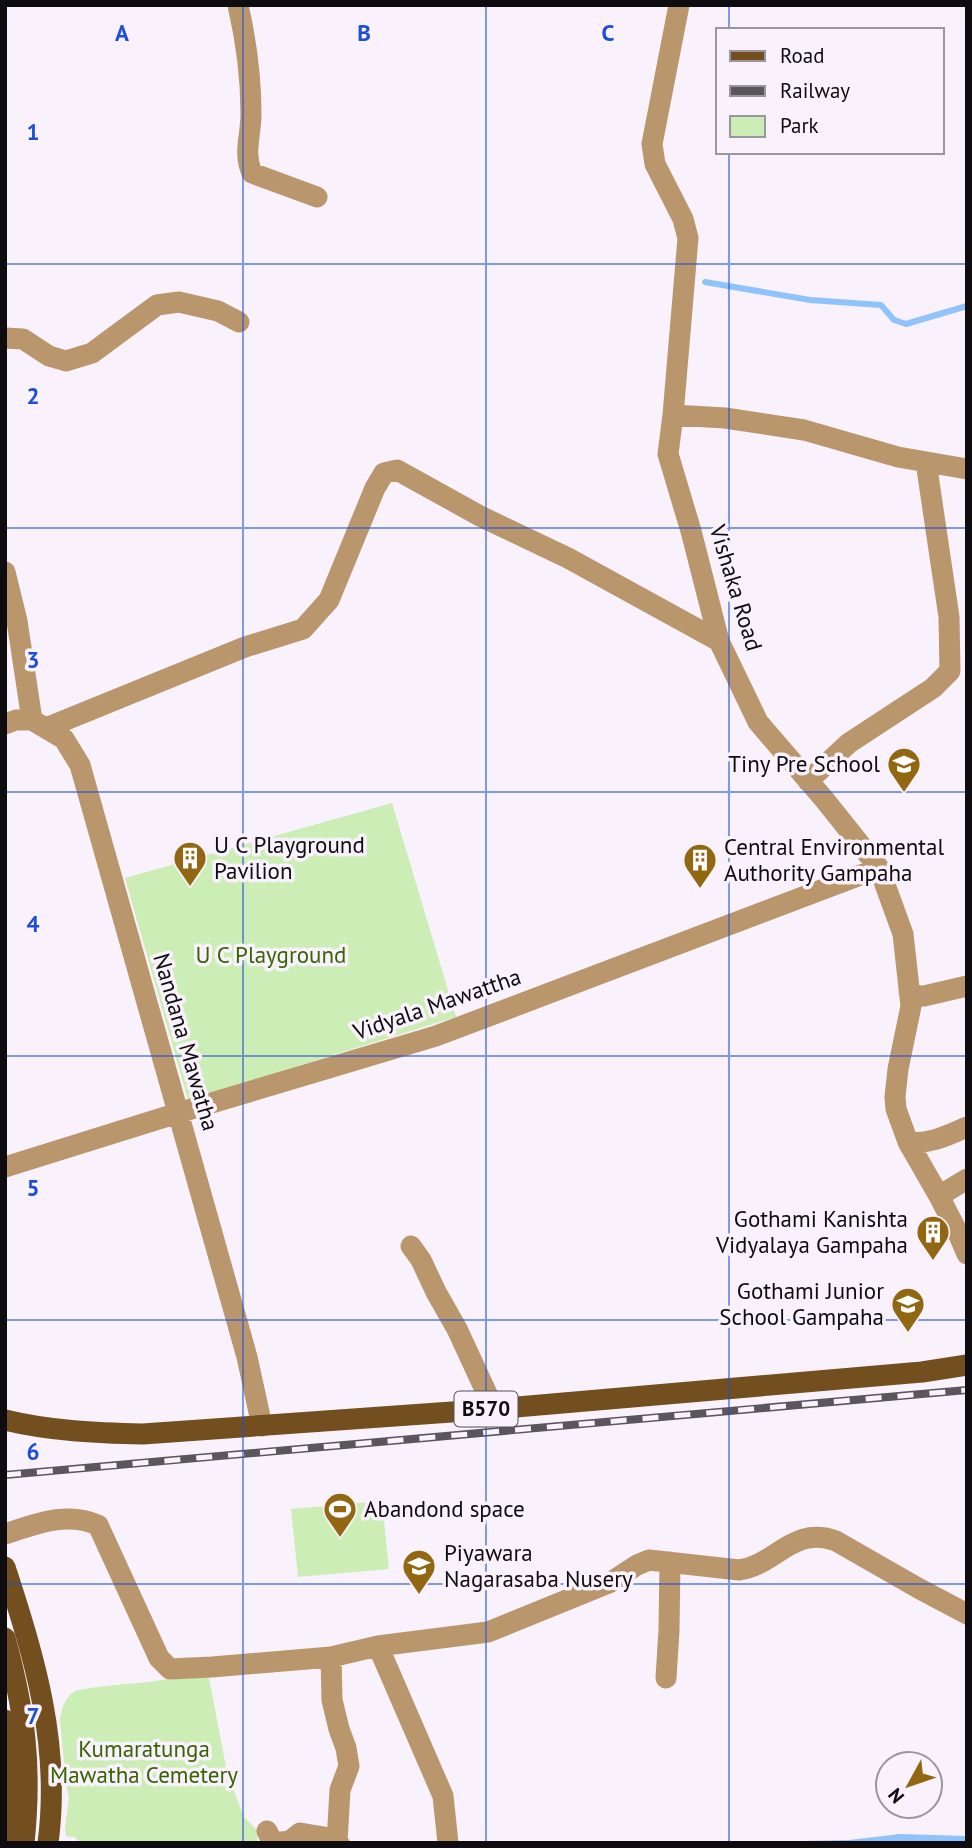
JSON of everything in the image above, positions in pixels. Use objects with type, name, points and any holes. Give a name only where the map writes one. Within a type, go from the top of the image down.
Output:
[{"type":"main road","name":"B570","points":[[5,1420],[94,1433],[143,1434],[494,1409],[922,1372],[967,1365]]},
{"type":"main road","points":[[5,1567],[38,1677],[47,1718],[50,1750],[49,1835]]},
{"type":"main road","points":[[5,1638],[20,1698],[28,1758],[24,1843]]},
{"type":"main road","points":[[5,1720],[12,1789],[7,1843]]},
{"type":"street","points":[[238,5],[248,65],[251,116],[246,161],[252,173],[317,197]]},
{"type":"street","name":"Vishaka Road","points":[[679,5],[652,144],[655,164],[683,219],[688,238],[668,454],[719,641],[758,722],[879,868],[903,934],[911,1006],[898,1069],[896,1109],[908,1142],[939,1196],[967,1254]]},
{"type":"street","points":[[5,338],[23,340],[49,356],[66,361],[92,353],[157,306],[179,302],[218,311],[239,322]]},
{"type":"street","points":[[673,415],[725,418],[804,430],[898,457],[967,470]]},
{"type":"street","points":[[808,781],[849,743],[933,688],[950,671],[949,617],[926,462]]},
{"type":"street","points":[[5,724],[16,720],[39,724],[245,647],[303,629],[329,600],[375,488],[384,473],[397,470],[480,516],[568,558],[719,641]]},
{"type":"street","points":[[5,572],[39,724]]},
{"type":"street","name":"Nandana Mawatha","points":[[39,724],[64,739],[80,765],[247,1357],[262,1426]]},
{"type":"street","name":"Vidyala Mawattha","points":[[5,1167],[436,1036],[879,868]]},
{"type":"street","points":[[909,991],[924,996],[967,986]]},
{"type":"street","points":[[908,1142],[918,1144],[937,1140],[967,1127]]},
{"type":"street","points":[[939,1196],[967,1179]]},
{"type":"street","points":[[411,1246],[457,1329],[494,1409]]},
{"type":"street","points":[[5,1534],[47,1520],[84,1518],[98,1525],[159,1658],[170,1669],[331,1657],[378,1646],[488,1632],[611,1582],[649,1560],[739,1570],[752,1568],[786,1546],[814,1536],[826,1537],[866,1557],[967,1614]]},
{"type":"street","points":[[666,1678],[670,1562]]},
{"type":"street","points":[[378,1646],[443,1796],[448,1843]]},
{"type":"street","points":[[267,1831],[273,1843],[290,1841],[300,1833],[338,1842],[340,1790],[349,1766],[332,1700],[331,1657]]},
{"type":"green space","name":"U C Playground","points":[[392,803],[456,1017],[188,1100],[125,878]]},
{"type":"green space","name":"Abandond space","points":[[382,1501],[389,1569],[298,1577],[291,1509]]},
{"type":"green space","name":"Kumaratunga Mawatha Cemetery","points":[[182,1676],[209,1678],[227,1772],[244,1817],[257,1830],[258,1843],[81,1843],[74,1837],[66,1836],[69,1798],[60,1720],[68,1697],[82,1689]]},
{"type":"water","points":[[900,1834],[967,1836],[967,1843],[792,1843],[849,1840]]},
{"type":"waterway","points":[[705,282],[810,300],[881,305],[894,320],[906,324],[967,306]]},
{"type":"railway","points":[[5,1475],[967,1390]]},
{"type":"place","name":"Tiny Pre School","points":[[904,794]]},
{"type":"place","name":"U C Playground Pavilion","points":[[190,888]]},
{"type":"place","name":"Central Environmental Authority Gampaha","points":[[700,890]]},
{"type":"place","name":"Gothami Kanishta Vidyalaya Gampaha","points":[[933,1262]]},
{"type":"place","name":"Gothami Junior School Gampaha","points":[[908,1334]]},
{"type":"place","name":"Abandond space","points":[[340,1539]]},
{"type":"place","name":"Piyawara Nagarasaba Nusery","points":[[419,1596]]}]
